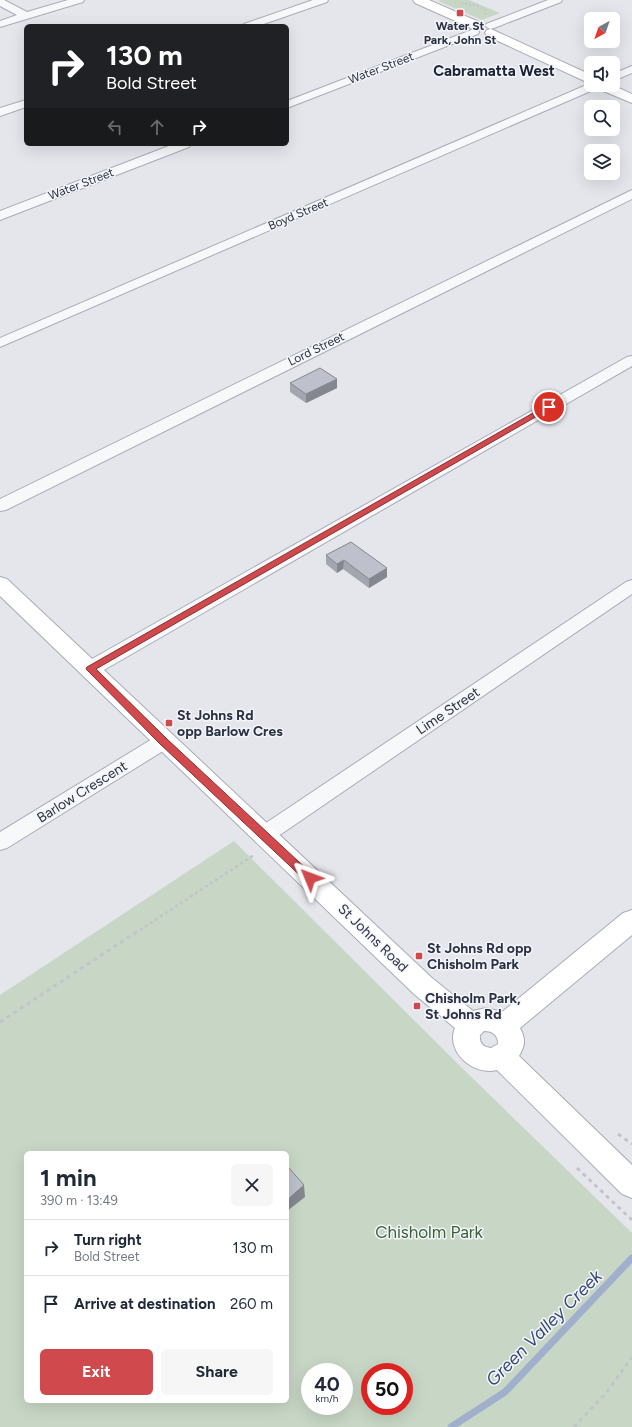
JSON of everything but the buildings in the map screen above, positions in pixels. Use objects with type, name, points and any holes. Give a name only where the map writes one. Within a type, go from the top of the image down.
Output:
[{"type":"main road","points":[[420,0],[475,29],[481,34],[490,29],[584,76]]},
{"type":"main road","points":[[616,92],[632,99]]},
{"type":"main road","name":"St Johns Road","points":[[2,590],[90,669],[423,986],[471,1025]]},
{"type":"main road","points":[[504,1026],[632,920]]},
{"type":"main road","points":[[491,1019],[504,1026],[511,1036],[512,1042],[510,1048],[502,1057],[488,1060],[474,1054],[466,1043],[467,1030],[471,1025],[476,1021],[491,1019]]},
{"type":"main road","points":[[502,1057],[632,1184]]},
{"type":"street","points":[[0,24],[80,0]]},
{"type":"street","points":[[254,24],[323,0]]},
{"type":"street","points":[[490,29],[557,0]]},
{"type":"street","points":[[0,2],[26,16]]},
{"type":"street","name":"Water Street","points":[[289,104],[475,29]]},
{"type":"street","points":[[620,75],[632,70]]},
{"type":"street","name":"Boyd Street","points":[[0,343],[584,90]]},
{"type":"street","points":[[0,112],[24,104]]},
{"type":"street","name":"Water Street","points":[[0,216],[180,146]]},
{"type":"street","name":"Lord Street","points":[[0,506],[345,334],[632,194]]},
{"type":"street","points":[[90,669],[632,360]]},
{"type":"street","name":"Lime Street","points":[[264,835],[632,586]]},
{"type":"street","name":"Barlow Crescent","points":[[0,842],[164,741]]},
{"type":"path","points":[[0,1022],[254,856]]},
{"type":"path","points":[[618,1134],[632,1144]]},
{"type":"path","points":[[577,1168],[632,1220]]},
{"type":"path","points":[[574,1427],[607,1392],[632,1357]]},
{"type":"green space","points":[[469,0],[500,13],[482,20],[438,1]]},
{"type":"green space","name":"Chisholm Park","points":[[234,841],[461,1067],[632,1233],[632,1427],[0,1427],[0,995]]},
{"type":"waterway","name":"Green Valley Creek","points":[[451,1427],[505,1392],[632,1258]]},
{"type":"place","name":"Water St Park, John St","points":[[460,13]]},
{"type":"place","name":"St Johns Rd opp Barlow Cres","points":[[169,723]]},
{"type":"place","name":"St Johns Rd opp Chisholm Park","points":[[419,956]]},
{"type":"place","name":"Chisholm Park, St Johns Rd","points":[[417,1006]]},
{"type":"district","name":"Cabramatta West","points":[[494,71]]},
{"type":"route","points":[[310,878],[164,741],[90,669],[549,407]]}]
